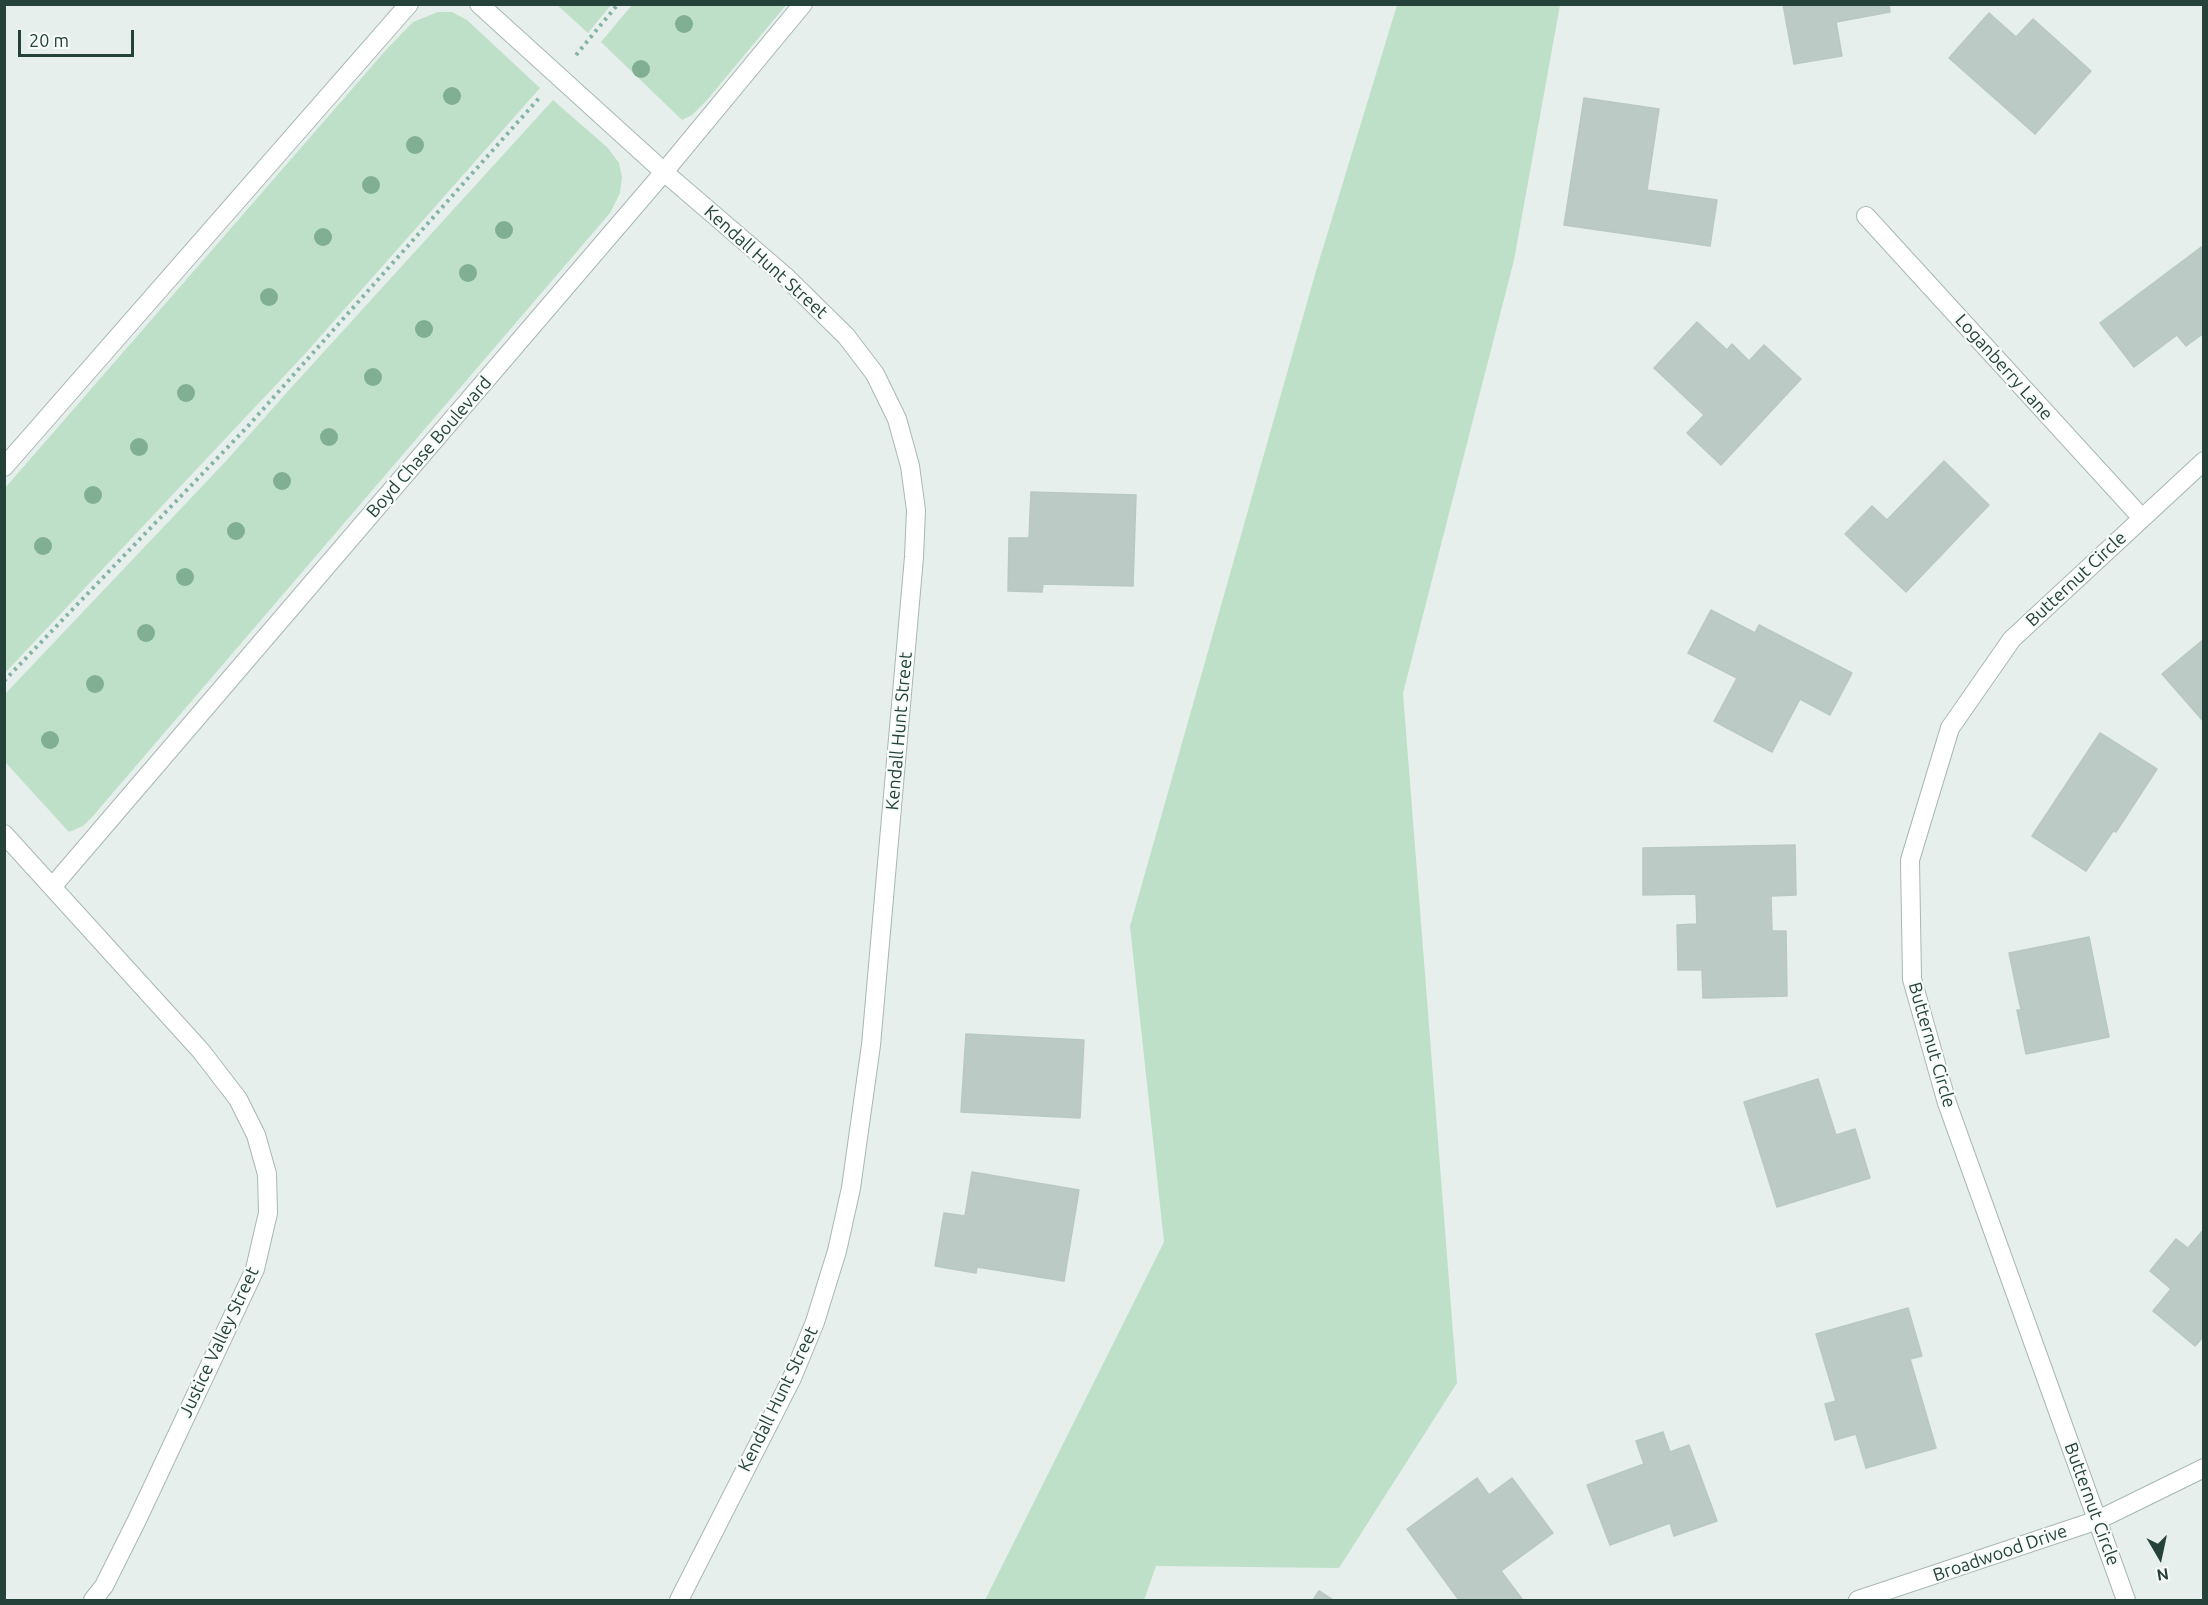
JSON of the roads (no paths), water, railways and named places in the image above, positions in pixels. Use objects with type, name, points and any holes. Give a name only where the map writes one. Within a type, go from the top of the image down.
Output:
[{"type":"street","points":[[4,466],[409,4]]},
{"type":"street","name":"Kendall Hunt Street","points":[[478,4],[664,172],[785,276],[846,336],[875,374],[897,419],[910,466],[916,510],[911,592],[871,1045],[851,1188],[837,1251],[808,1341],[792,1378],[679,1600]]},
{"type":"street","name":"Boyd Chase Boulevard","points":[[52,887],[664,172],[803,4]]},
{"type":"street","name":"Loganberry Lane","points":[[1866,216],[2141,517]]},
{"type":"street","name":"Butternut Circle","points":[[2127,1600],[1947,1103],[1912,979],[1910,860],[1950,728],[2012,639],[2204,461]]},
{"type":"street","name":"Justice Valley Street","points":[[4,834],[201,1052],[238,1099],[256,1135],[267,1174],[268,1213],[255,1269],[137,1520],[104,1586],[93,1600]]},
{"type":"street","name":"Broadwood Drive","points":[[1858,1600],[2098,1520],[2204,1468]]}]
